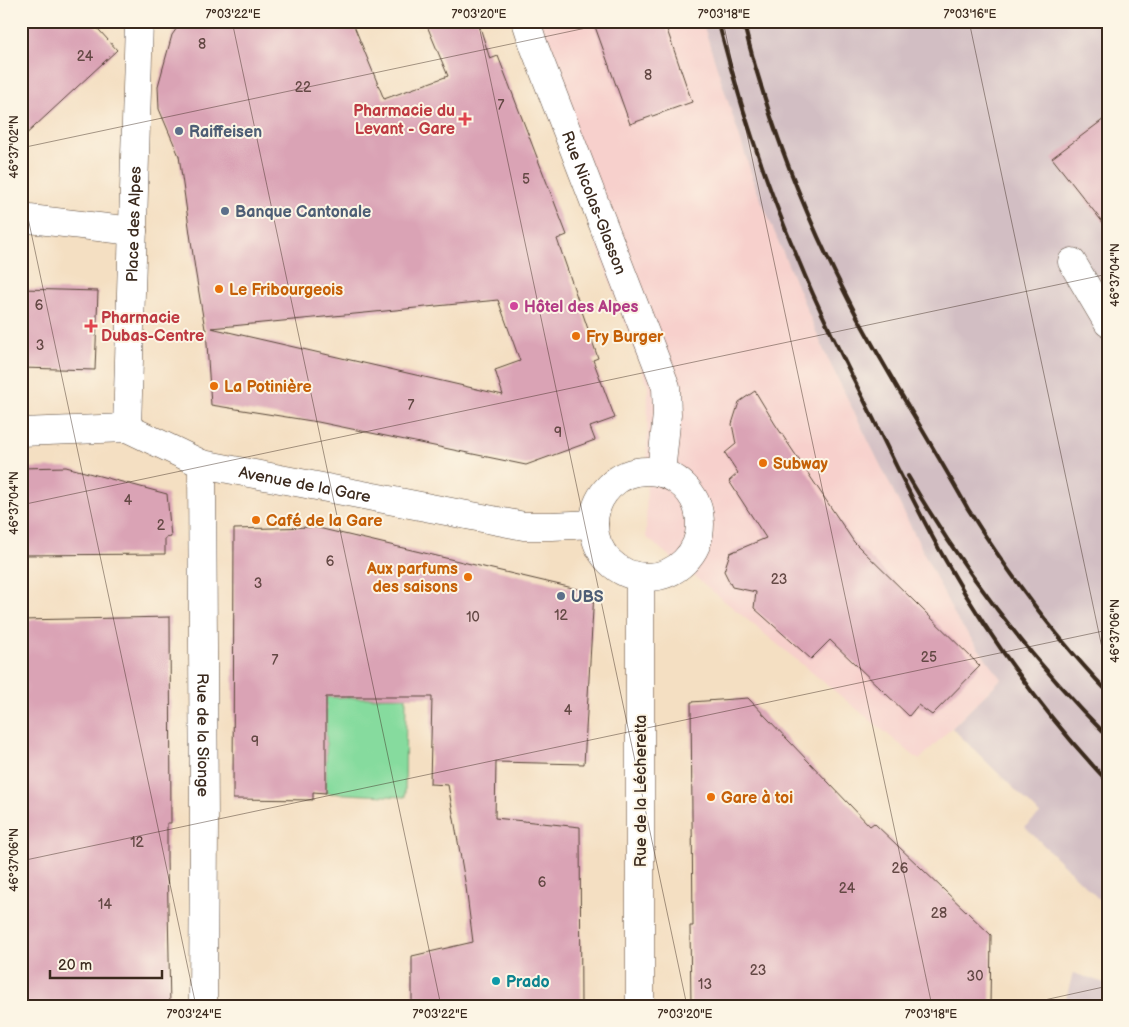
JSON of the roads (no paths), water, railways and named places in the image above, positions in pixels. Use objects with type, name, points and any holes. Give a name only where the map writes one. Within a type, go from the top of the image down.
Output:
[{"type":"street","name":"Place des Alpes","points":[[127,428],[139,21]]},
{"type":"street","name":"Rue Nicolas-Glasson","points":[[526,21],[666,387],[667,414],[661,473]]},
{"type":"street","points":[[21,218],[133,231]]},
{"type":"street","points":[[1108,292],[1072,262],[1108,323]]},
{"type":"street","name":"Avenue de la Gare","points":[[21,432],[127,428],[202,464],[524,526],[594,524]]},
{"type":"street","name":"Rue de la Sionge","points":[[202,464],[203,1006]]},
{"type":"street","points":[[645,471],[661,473],[677,481],[690,494],[698,509],[700,527],[696,544],[686,560],[672,570],[656,576],[640,577],[625,573],[612,564],[602,552],[596,538],[594,524],[596,508],[604,493],[615,482],[629,474],[645,471]]},
{"type":"street","name":"Rue de la Lécheretta","points":[[640,577],[640,1006]]},
{"type":"railway","points":[[718,21],[754,142],[806,279],[917,508],[964,592],[1001,650],[1063,731],[1108,782]]},
{"type":"railway","points":[[743,21],[763,93],[788,164],[816,233],[861,323],[968,509],[1000,557],[1051,627],[1108,692]]},
{"type":"railway","points":[[908,476],[952,546],[1000,613],[1052,677],[1108,737]]},
{"type":"place","name":"Pharmacie du Levant - Gare","points":[[465,119]]},
{"type":"place","name":"Raiffeisen","points":[[179,131]]},
{"type":"place","name":"Banque Cantonale","points":[[225,211]]},
{"type":"place","name":"Le Fribourgeois","points":[[219,289]]},
{"type":"place","name":"Hôtel des Alpes","points":[[514,306]]},
{"type":"place","name":"Pharmacie Dubas-Centre","points":[[91,326]]},
{"type":"place","name":"Fry Burger","points":[[576,336]]},
{"type":"place","name":"La Potinière","points":[[214,386]]},
{"type":"place","name":"Subway","points":[[763,463]]},
{"type":"place","name":"Café de la Gare","points":[[256,520]]},
{"type":"place","name":"Aux parfums des saisons","points":[[468,577]]},
{"type":"place","name":"UBS","points":[[561,596]]},
{"type":"place","name":"Gare à toi","points":[[711,797]]},
{"type":"place","name":"Prado","points":[[496,981]]}]
